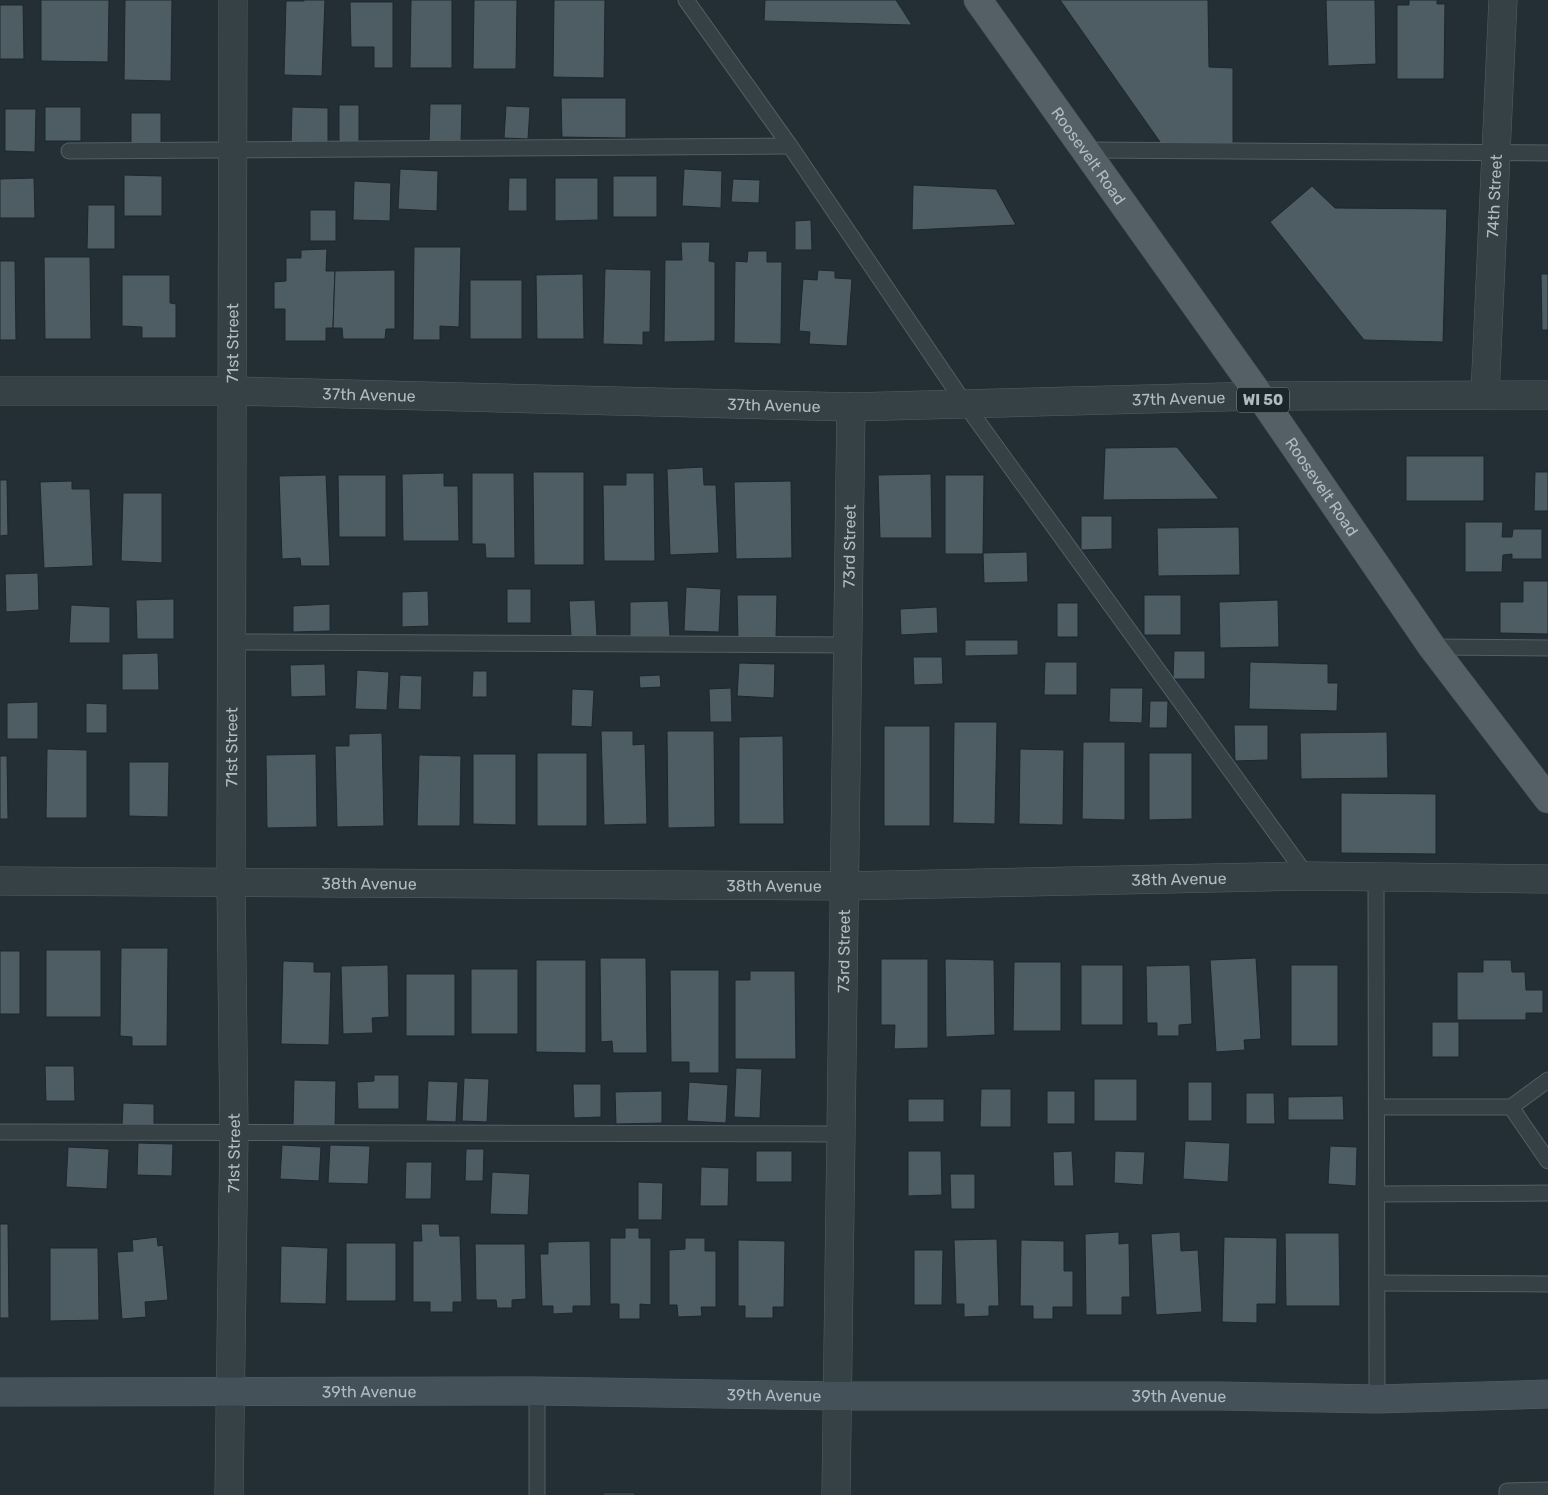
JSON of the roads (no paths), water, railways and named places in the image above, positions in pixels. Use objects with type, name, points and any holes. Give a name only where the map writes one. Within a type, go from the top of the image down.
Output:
[{"type":"main road","name":"Roosevelt Road","points":[[978,0],[1260,396],[1432,647],[1548,799]]},
{"type":"main road","name":"39th Avenue","points":[[0,1392],[537,1391],[837,1396],[1219,1396],[1377,1399],[1548,1394]]},
{"type":"street","name":"71st Street","points":[[229,1495],[234,1132],[231,882],[233,0]]},
{"type":"street","name":"74th Street","points":[[1485,394],[1502,0]]},
{"type":"street","name":"37th Avenue","points":[[0,391],[232,391],[850,407],[1260,396],[1548,395]]},
{"type":"street","name":"73rd Street","points":[[836,1495],[850,407]]},
{"type":"street","name":"38th Avenue","points":[[0,881],[844,886],[1307,876],[1548,879]]},
{"type":"lane","points":[[686,0],[790,146],[965,404],[1307,876]]},
{"type":"lane","points":[[69,151],[790,146]]},
{"type":"lane","points":[[1085,150],[1548,152]]},
{"type":"lane","points":[[232,642],[848,645]]},
{"type":"lane","points":[[1432,647],[1548,648]]},
{"type":"lane","points":[[1376,877],[1377,1399]]},
{"type":"lane","points":[[1377,1106],[1511,1107],[1548,1080]]},
{"type":"lane","points":[[1511,1107],[1548,1160]]},
{"type":"lane","points":[[0,1132],[841,1134]]},
{"type":"lane","points":[[1377,1194],[1548,1193]]},
{"type":"lane","points":[[1377,1283],[1548,1284]]},
{"type":"lane","points":[[537,1391],[537,1495]]},
{"type":"lane","points":[[1507,1495],[1507,1491],[1548,1490]]}]
